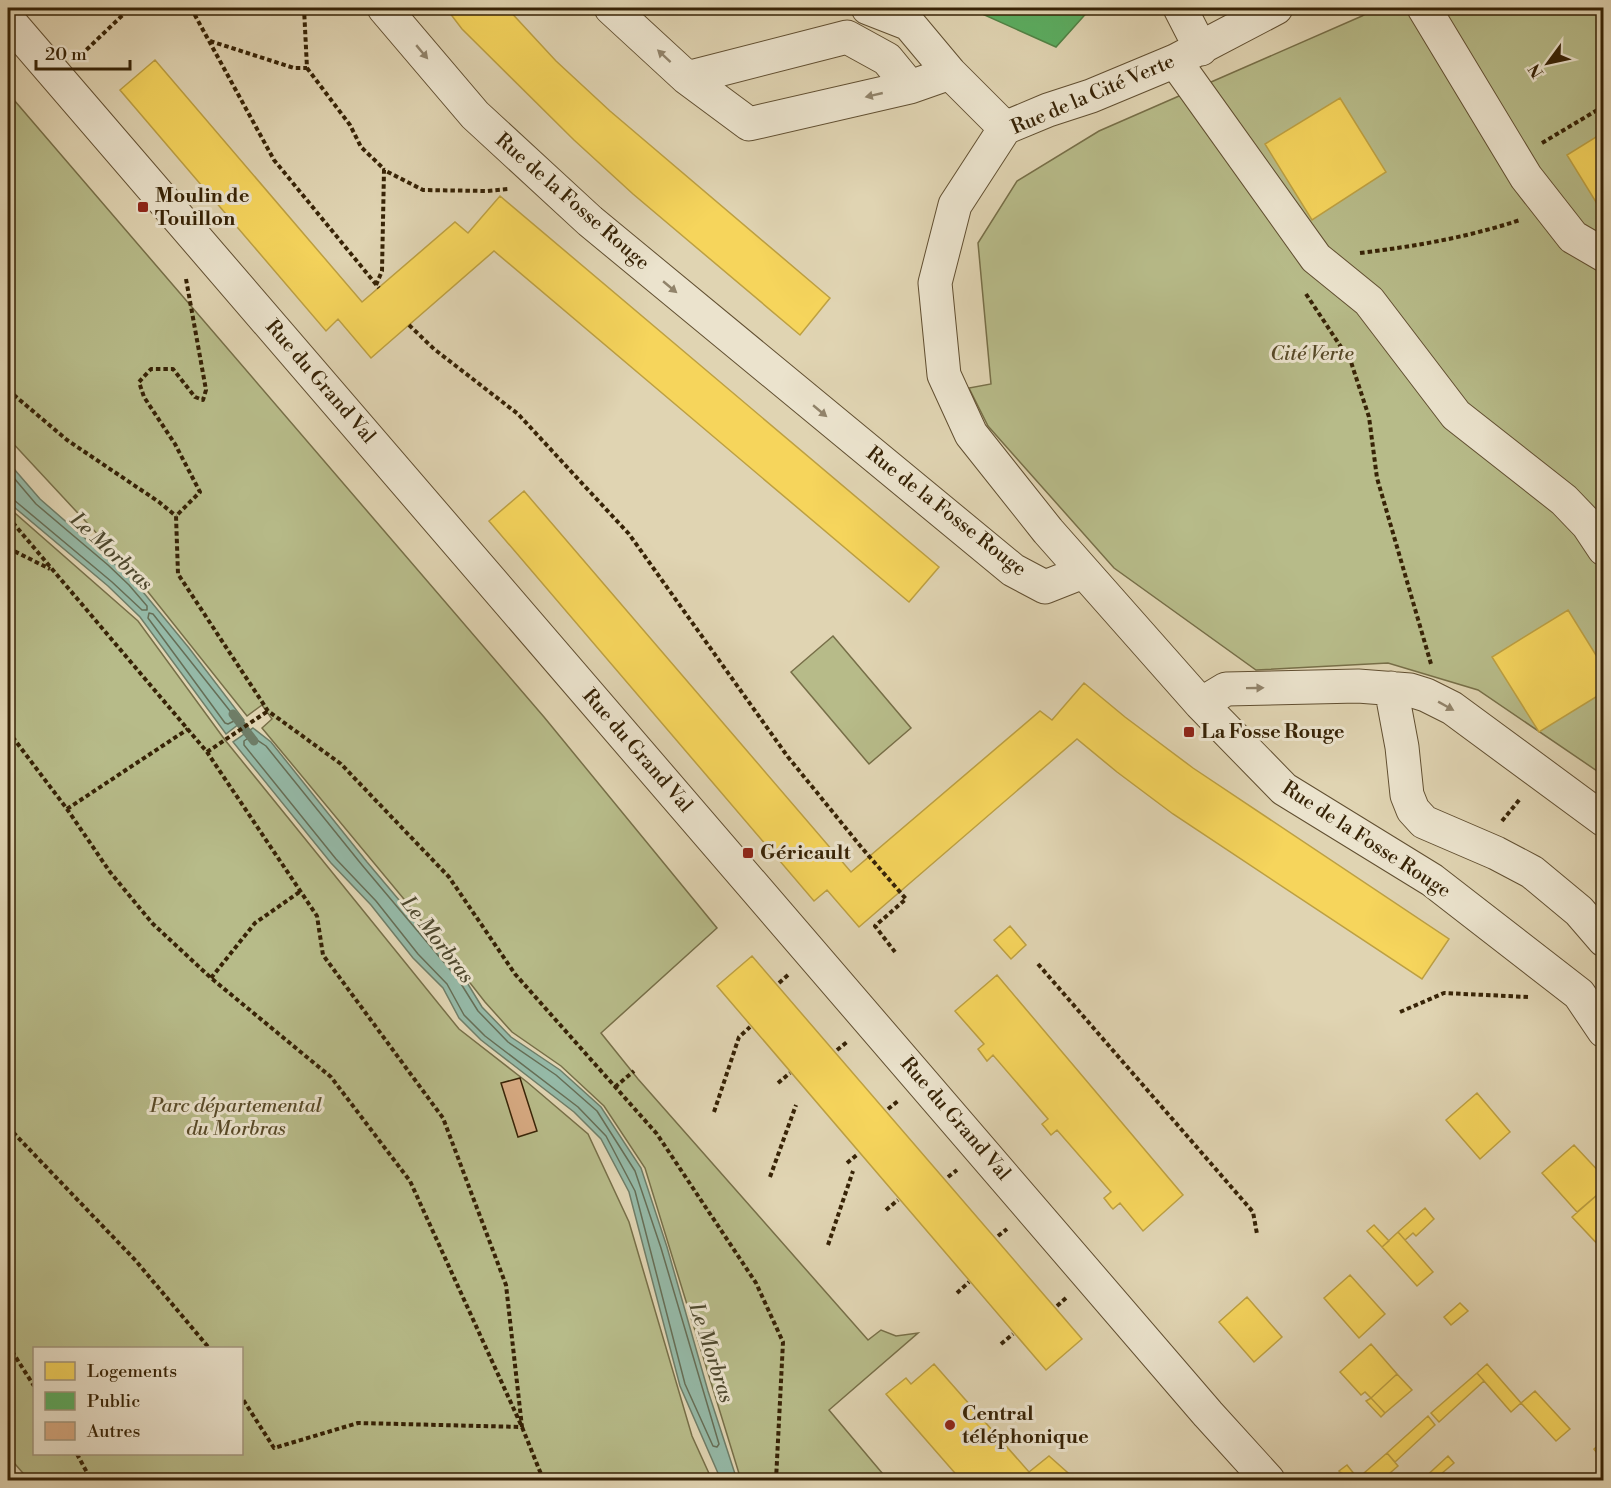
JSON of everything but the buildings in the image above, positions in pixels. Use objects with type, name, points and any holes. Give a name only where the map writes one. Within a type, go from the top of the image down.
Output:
[{"type":"street","name":"Rue de la Fosse Rouge","points":[[384,8],[475,115],[590,221],[1012,570],[1046,587],[1083,572],[1201,704],[1284,789],[1432,880],[1579,994],[1604,1031]]},
{"type":"street","points":[[611,8],[687,78],[749,124],[910,87],[950,73]]},
{"type":"street","points":[[868,8],[909,24],[950,73],[1005,128]]},
{"type":"street","points":[[1180,8],[1188,55],[1316,258],[1369,302],[1456,416],[1564,500],[1588,525],[1604,549]]},
{"type":"street","name":"Rue de la Cité Verte","points":[[1083,572],[971,434],[945,375],[935,283],[955,205],[1005,128],[1048,110],[1091,96],[1188,55],[1276,8]]},
{"type":"street","points":[[1424,8],[1526,177],[1573,237],[1604,255]]},
{"type":"street","name":"Rue du Grand Val","points":[[8,20],[1208,1414],[1268,1480]]},
{"type":"street","points":[[687,78],[847,37],[887,59],[910,87]]},
{"type":"street","points":[[1201,704],[1226,688],[1358,686],[1410,690],[1436,700],[1461,715],[1604,820]]},
{"type":"street","points":[[1391,688],[1402,747],[1407,795],[1413,810],[1424,822],[1496,853],[1532,872],[1579,911],[1604,940]]},
{"type":"path","points":[[57,78],[130,8]]},
{"type":"path","points":[[191,8],[274,160],[378,286],[382,272],[384,170]]},
{"type":"path","points":[[304,8],[307,68],[350,125],[361,147],[384,170],[423,190],[507,190],[526,162]]},
{"type":"path","points":[[209,41],[294,68],[307,68]]},
{"type":"path","points":[[1516,159],[1604,106]]},
{"type":"path","points":[[1316,258],[1424,245],[1467,236],[1552,209]]},
{"type":"path","points":[[184,268],[206,390],[203,400],[195,397],[173,369],[151,369],[140,382],[144,397],[175,444],[200,492],[176,516],[178,574],[268,711],[341,764],[449,877],[515,974],[657,1134],[756,1283],[783,1342],[776,1480]]},
{"type":"path","points":[[1303,290],[1351,362],[1369,417],[1377,477],[1434,675],[1436,700]]},
{"type":"path","points":[[409,325],[434,349],[518,414],[629,534],[788,757],[906,899],[875,926],[895,952]]},
{"type":"path","points":[[8,390],[67,440],[176,516]]},
{"type":"path","points":[[8,517],[207,752],[317,916],[322,955],[443,1118],[506,1285],[522,1427]]},
{"type":"path","points":[[8,548],[53,570]]},
{"type":"path","points":[[207,752],[268,711]]},
{"type":"path","points":[[67,809],[188,729]]},
{"type":"path","points":[[8,731],[67,809],[110,872],[152,923],[211,978],[331,1077],[410,1181],[544,1480]]},
{"type":"path","points":[[211,978],[255,923],[301,891]]},
{"type":"path","points":[[1038,963],[1253,1212],[1257,1234]]},
{"type":"path","points":[[1400,1012],[1444,993],[1530,997],[1565,983]]},
{"type":"path","points":[[714,1112],[739,1037],[750,1026]]},
{"type":"path","points":[[615,1087],[634,1071]]},
{"type":"path","points":[[778,1083],[790,1073]]},
{"type":"path","points":[[770,1177],[796,1105]]},
{"type":"path","points":[[8,1127],[135,1261],[208,1347]]},
{"type":"path","points":[[847,1163],[858,1154]]},
{"type":"path","points":[[828,1245],[853,1171]]},
{"type":"path","points":[[886,1210],[898,1200]]},
{"type":"path","points":[[957,1293],[969,1282]]},
{"type":"path","points":[[1001,1344],[1013,1334]]},
{"type":"path","points":[[8,1346],[33,1384]]},
{"type":"path","points":[[243,1400],[274,1448],[358,1423],[522,1427]]},
{"type":"path","points":[[77,1455],[92,1480]]},
{"type":"green space","name":"Cité Verte","points":[[1375,8],[1603,8],[1603,775],[1478,690],[1388,663],[1256,670],[1114,568],[988,426],[969,388],[991,384],[978,243],[1017,181],[1099,131],[1362,16]]},
{"type":"green space","points":[[8,93],[544,717],[717,928],[601,1033],[638,1079],[868,1340],[881,1330],[896,1336],[918,1333],[829,1410],[888,1480],[741,1480],[645,1168],[604,1106],[561,1066],[512,1032],[485,1002],[413,910],[262,728],[272,719],[262,705],[247,716],[129,568],[8,438]]},
{"type":"green space","name":"Parc départemental du Morbras","points":[[8,507],[138,621],[225,740],[459,1029],[527,1082],[588,1134],[629,1222],[692,1436],[712,1480],[29,1480],[8,1456]]},
{"type":"green space","points":[[833,636],[911,728],[869,764],[791,672]]},
{"type":"water","points":[[8,462],[40,499],[134,581],[244,720],[226,734],[140,617],[108,586],[8,502]]},
{"type":"water","points":[[253,728],[271,742],[367,862],[463,976],[482,1007],[511,1037],[560,1070],[601,1107],[641,1168],[737,1480],[721,1480],[680,1386],[629,1192],[601,1139],[574,1112],[481,1040],[459,1018],[443,988],[413,958],[371,905],[331,863],[233,742]]},
{"type":"waterway","name":"Le Morbras","points":[[233,714],[254,741]]},
{"type":"place","name":"Moulin de Touillon","points":[[143,207]]},
{"type":"place","name":"La Fosse Rouge","points":[[1189,732]]},
{"type":"place","name":"Géricault","points":[[748,853]]},
{"type":"place","name":"Central téléphonique","points":[[950,1425]]}]
